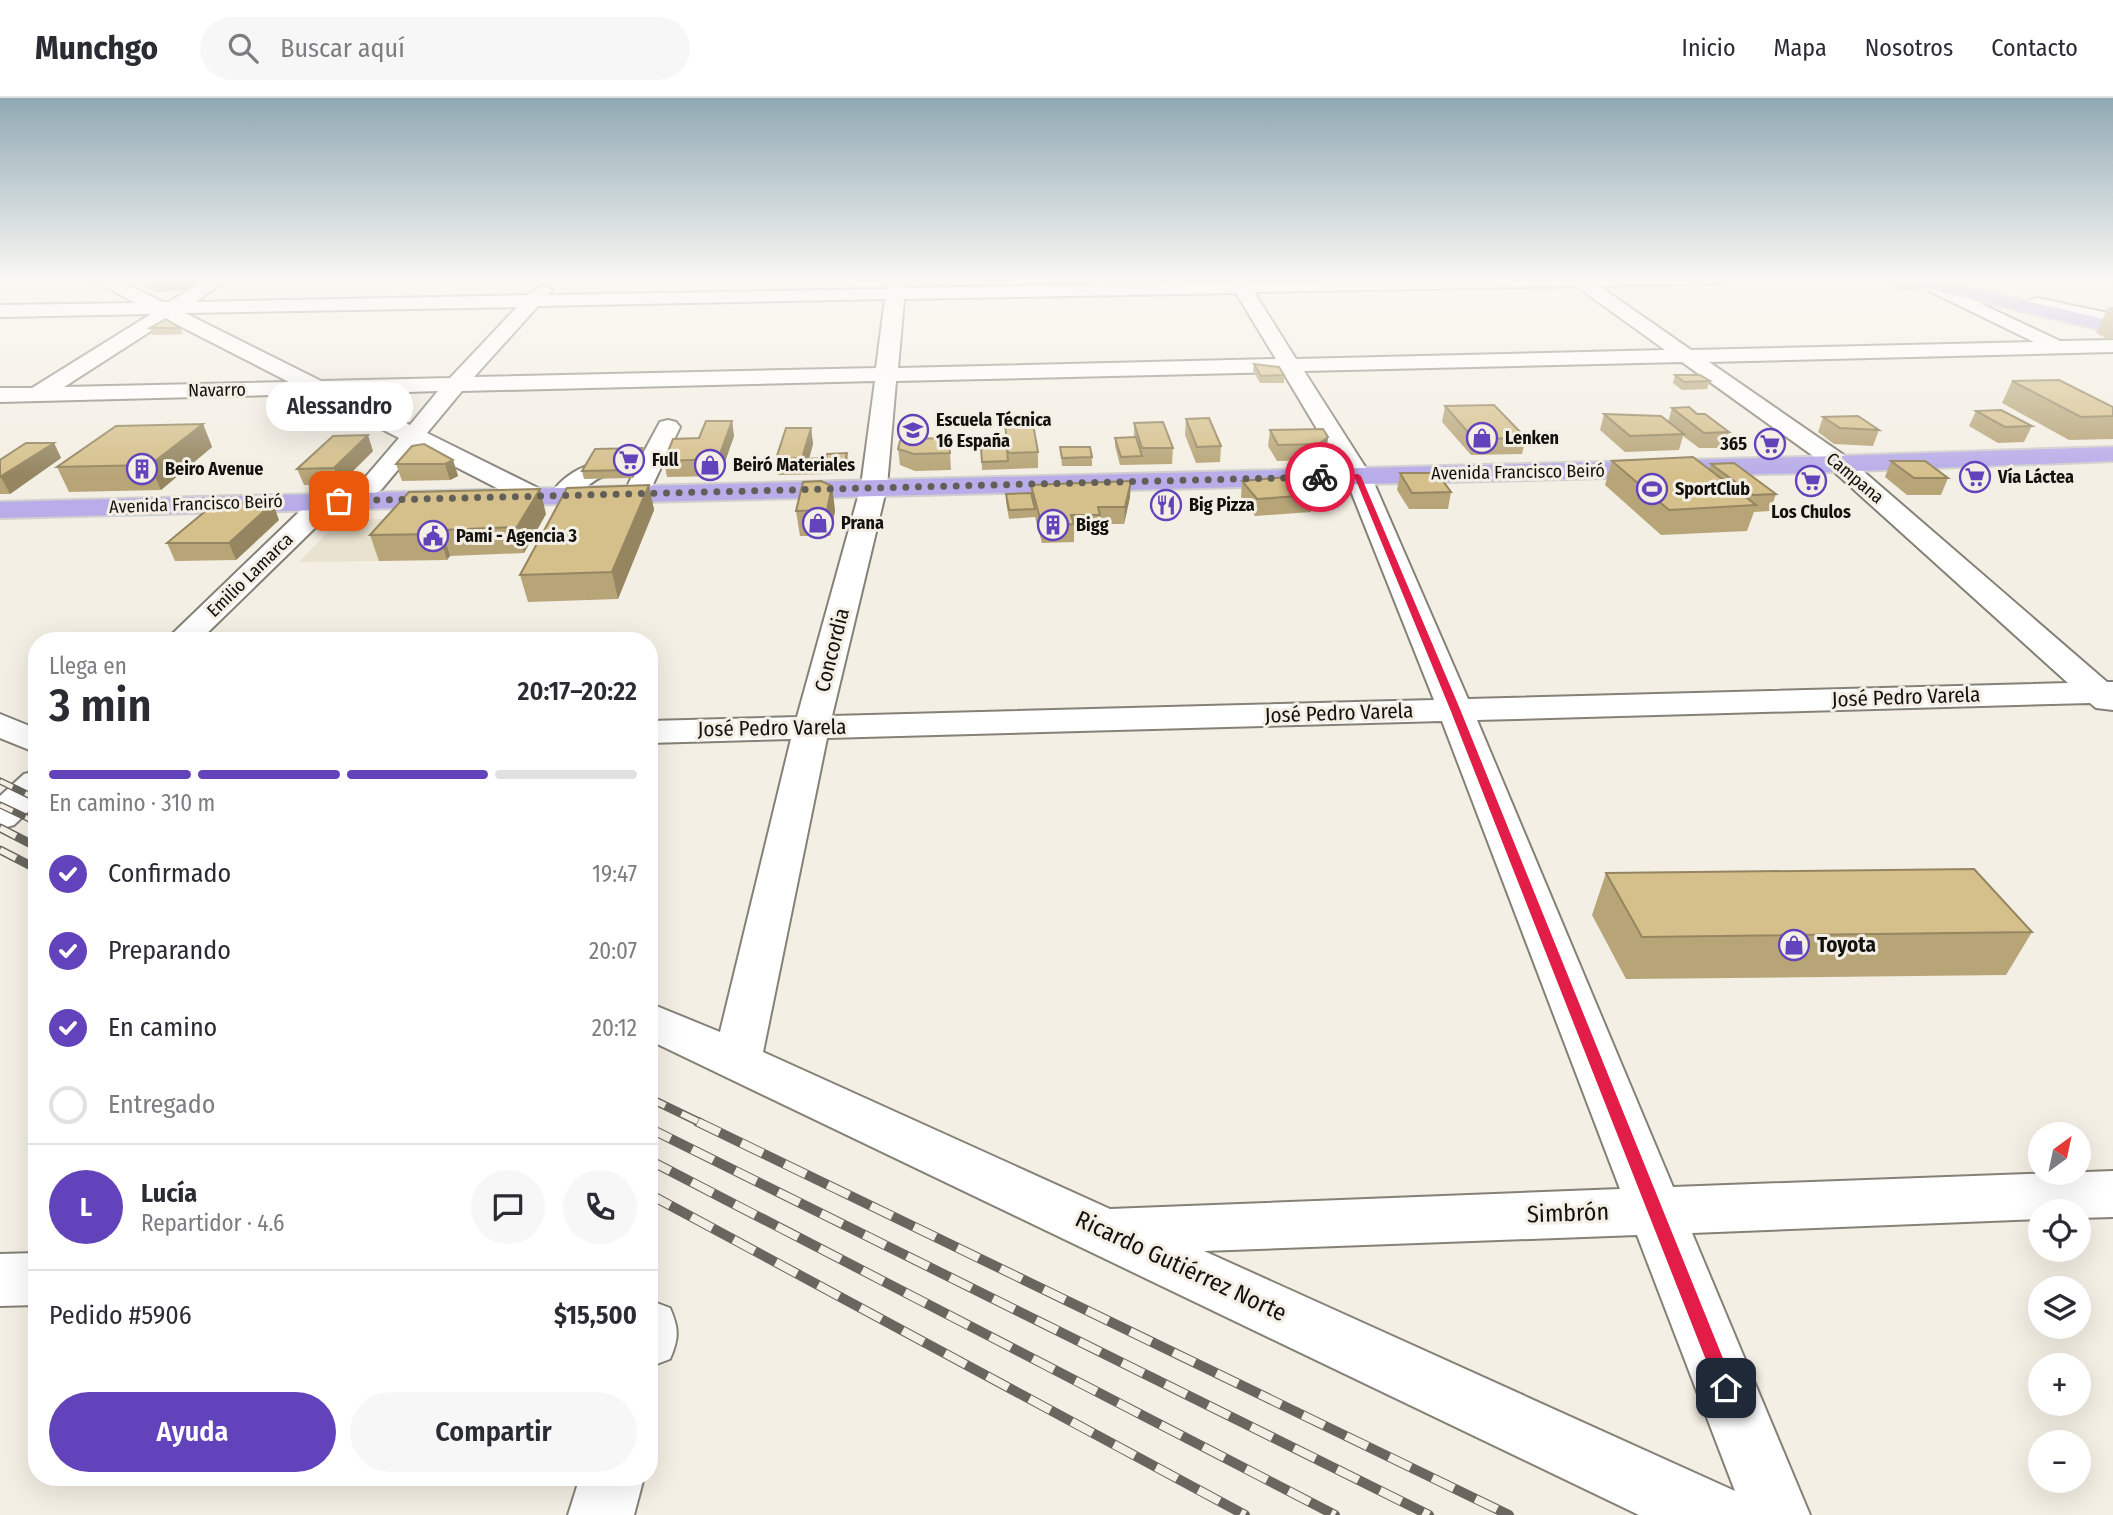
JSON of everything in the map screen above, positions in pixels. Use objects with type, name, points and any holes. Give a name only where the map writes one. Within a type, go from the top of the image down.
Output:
[{"type":"main road","name":"Avenida Francisco Beiró","points":[[0,510],[2113,454]]},
{"type":"street","points":[[0,417],[113,344]]},
{"type":"street","points":[[232,344],[312,387],[415,434],[531,495]]},
{"type":"street","name":"Emilio Lamarca","points":[[190,632],[310,517],[372,485],[456,384],[493,344]]},
{"type":"street","name":"Concordia","points":[[737,1060],[812,727],[874,486],[890,344]]},
{"type":"street","points":[[1276,344],[1358,476],[1455,709],[1777,1515]]},
{"type":"street","name":"Campana","points":[[1669,344],[1839,463],[2108,696]]},
{"type":"street","points":[[2056,344],[2102,366]]},
{"type":"street","name":"Navarro","points":[[0,395],[2113,346]]},
{"type":"street","points":[[638,493],[668,427]]},
{"type":"street","points":[[563,495],[579,476],[591,470],[650,467]]},
{"type":"street","name":"José Pedro Varela","points":[[658,732],[1455,709],[2108,696]]},
{"type":"street","points":[[0,725],[28,738]]},
{"type":"street","points":[[0,817],[28,791]]},
{"type":"street","name":"Ricardo Gutiérrez Norte","points":[[658,1024],[1712,1515]]},
{"type":"street","name":"Simbrón","points":[[1107,1231],[2113,1194]]},
{"type":"street","points":[[0,1280],[28,1279]]},
{"type":"street","points":[[601,1515],[609,1486]]},
{"type":"shaded area","points":[[417,517],[379,561],[299,562],[339,521]]},
{"type":"building","points":[[1254,364],[1279,367],[1284,375],[1261,376]]},
{"type":"building","points":[[1675,375],[1700,375],[1710,381],[1684,382]]},
{"type":"building","points":[[2059,380],[2113,407],[2113,416],[2081,417],[2012,381]]},
{"type":"building","points":[[1494,405],[1526,438],[1474,439],[1445,406]]},
{"type":"building","points":[[1689,407],[1697,414],[1705,414],[1729,432],[1704,433],[1672,408]]},
{"type":"building","points":[[2001,410],[2032,426],[2005,427],[1976,411]]},
{"type":"building","points":[[1604,414],[1661,416],[1684,434],[1630,436]]},
{"type":"building","points":[[1858,416],[1879,430],[1840,428],[1823,417]]},
{"type":"building","points":[[1209,418],[1221,446],[1197,447],[1186,419]]},
{"type":"building","points":[[706,421],[732,421],[718,459],[664,461],[673,439],[699,438]]},
{"type":"building","points":[[1163,422],[1173,448],[1142,448],[1134,423]]},
{"type":"building","points":[[203,424],[150,465],[57,467],[116,426]]},
{"type":"building","points":[[1005,424],[1033,424],[1038,452],[1008,453]]},
{"type":"building","points":[[786,428],[811,428],[802,458],[776,459]]},
{"type":"building","points":[[1323,429],[1328,437],[1319,444],[1278,445],[1270,430]]},
{"type":"building","points":[[368,435],[334,468],[297,469],[333,436]]},
{"type":"building","points":[[1136,437],[1142,456],[1121,457],[1115,438]]},
{"type":"building","points":[[948,438],[950,453],[914,454],[898,449],[900,441],[904,439]]},
{"type":"building","points":[[26,443],[54,443],[0,477],[0,460]]},
{"type":"building","points":[[424,444],[453,460],[445,464],[396,464],[412,446]]},
{"type":"building","points":[[1060,447],[1090,447],[1092,457],[1062,458]]},
{"type":"building","points":[[642,448],[631,470],[582,471],[595,449]]},
{"type":"building","points":[[981,449],[1007,449],[1008,461],[982,462]]},
{"type":"building","points":[[847,453],[845,461],[831,466],[803,466],[806,459]]},
{"type":"building","points":[[1693,457],[1756,505],[1669,510],[1612,461]]},
{"type":"building","points":[[1891,461],[1925,461],[1948,478],[1914,478]]},
{"type":"building","points":[[1734,463],[1776,494],[1753,495],[1711,464]]},
{"type":"building","points":[[1400,473],[1437,473],[1451,492],[1412,493]]},
{"type":"building","points":[[1297,476],[1313,495],[1257,499],[1242,481]]},
{"type":"building","points":[[821,481],[832,486],[827,510],[796,511],[803,482]]},
{"type":"building","points":[[1131,481],[1125,507],[1098,507],[1100,515],[1071,515],[1074,524],[1042,526],[1031,485]]},
{"type":"building","points":[[649,485],[612,572],[520,575],[567,488]]},
{"type":"building","points":[[540,489],[517,527],[442,530],[439,534],[370,535],[409,492]]},
{"type":"building","points":[[1031,493],[1035,509],[1009,510],[1006,494]]},
{"type":"building","points":[[273,503],[229,543],[167,543],[214,504]]},
{"type":"building","points":[[1974,869],[2032,932],[1642,937],[1606,873]]},
{"type":"railway","points":[[0,781],[28,795]]},
{"type":"railway","points":[[0,805],[28,818]]},
{"type":"railway","points":[[0,828],[28,842]]},
{"type":"railway","points":[[0,850],[28,864]]},
{"type":"railway","points":[[658,1102],[701,1123]]},
{"type":"railway","points":[[698,1122],[1509,1515]]},
{"type":"railway","points":[[658,1132],[1429,1515]]},
{"type":"railway","points":[[658,1165],[1335,1515]]},
{"type":"railway","points":[[658,1199],[1245,1515]]},
{"type":"way so far","points":[[339,501],[945,484],[1320,477]]},
{"type":"place","name":"Escuela Técnica 16 España","points":[[913,430]]},
{"type":"place","name":"Lenken","points":[[1482,438]]},
{"type":"place","name":"365","points":[[1770,444]]},
{"type":"place","name":"Full","points":[[629,460]]},
{"type":"place","name":"Beiró Materiales","points":[[710,465]]},
{"type":"place","name":"Beiro Avenue","points":[[142,469]]},
{"type":"place","name":"Vía Láctea","points":[[1975,477]]},
{"type":"place","name":"Los Chulos","points":[[1811,481]]},
{"type":"place","name":"SportClub","points":[[1652,489]]},
{"type":"place","name":"Alessandro","points":[[339,501]]},
{"type":"place","name":"Big Pizza","points":[[1166,505]]},
{"type":"place","name":"Prana","points":[[818,523]]},
{"type":"place","name":"Bigg","points":[[1053,525]]},
{"type":"place","name":"Pami - Agencia 3","points":[[433,536]]},
{"type":"place","name":"Toyota","points":[[1794,945]]},
{"type":"route","points":[[1320,477],[1358,476],[1455,709],[1726,1388]]}]
